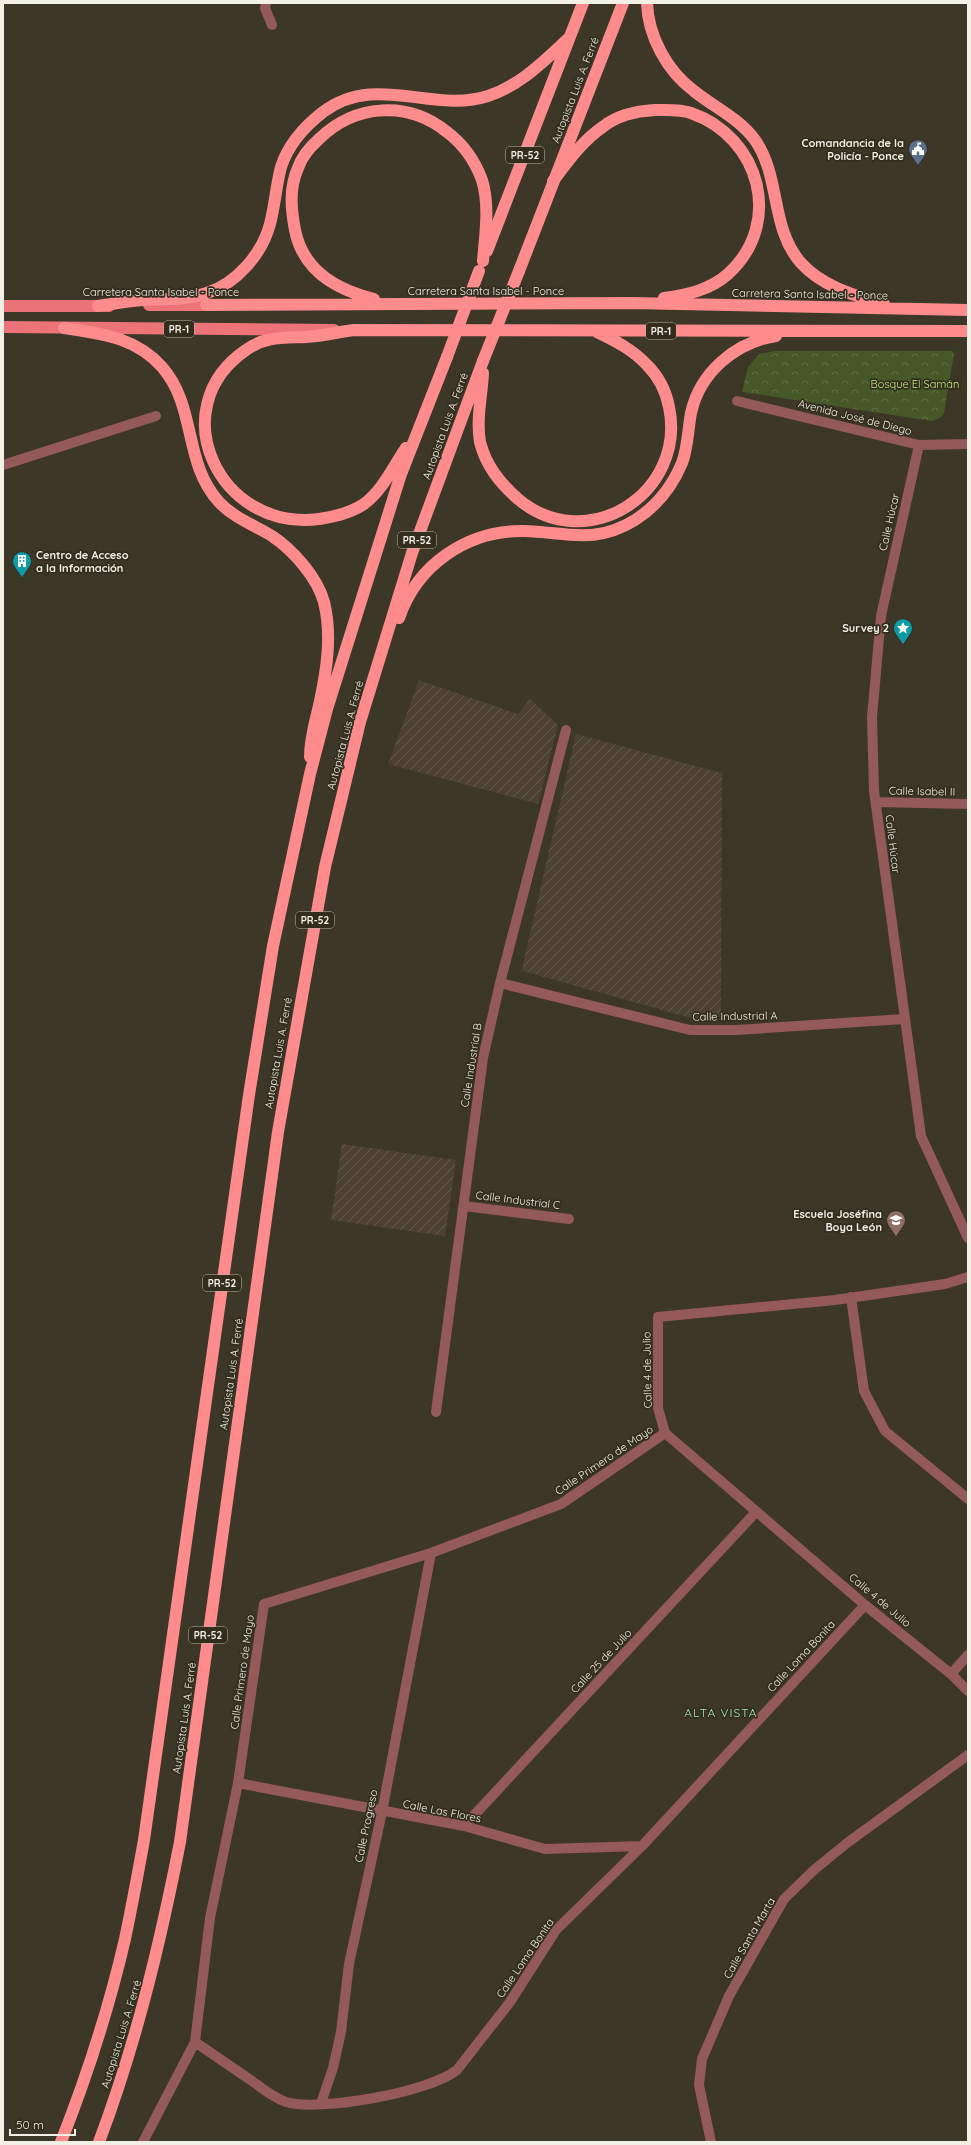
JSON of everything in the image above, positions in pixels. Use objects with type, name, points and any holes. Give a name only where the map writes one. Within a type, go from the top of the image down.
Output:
[{"type":"highway","name":"Autopista Luis A. Ferré","points":[[61,2142],[79,2096],[99,2035],[124,1939],[144,1840],[249,1095],[273,946],[310,774],[331,694],[401,474],[583,3]]},
{"type":"highway","name":"Autopista Luis A. Ferré","points":[[99,2142],[133,2041],[151,1978],[180,1842],[278,1132],[325,867],[360,722],[412,554],[483,361],[623,3]]},
{"type":"highway","points":[[647,3],[650,24],[654,37],[670,68],[692,90],[736,120],[746,129],[762,152],[769,169],[782,230],[800,261],[813,274],[832,286],[897,308]]},
{"type":"highway","points":[[98,306],[143,300],[189,298],[207,293],[239,274],[252,260],[267,232],[281,166],[288,151],[311,123],[324,112],[343,100],[382,93],[442,101],[488,96],[511,86],[531,74],[569,38]]},
{"type":"highway","points":[[390,304],[354,294],[338,287],[324,278],[302,248],[295,228],[291,202],[292,186],[298,168],[306,152],[328,129],[352,116],[375,110],[394,109],[410,112],[430,120],[455,138],[468,154],[482,181],[486,214],[481,266]]},
{"type":"highway","points":[[553,182],[584,141],[605,125],[620,117],[642,111],[669,110],[690,112],[709,121],[731,137],[744,151],[753,169],[759,209],[753,241],[741,261],[728,275],[701,291],[632,303]]},
{"type":"highway","name":"Carretera Santa Isabel - Ponce","points":[[206,305],[632,303],[968,310]]},
{"type":"highway","points":[[64,328],[127,340],[140,348],[162,367],[170,378],[184,404],[194,456],[205,483],[219,502],[232,514],[272,536],[286,547],[299,560],[316,585],[324,600],[328,644],[320,701],[310,739],[310,774]]},
{"type":"highway","points":[[354,330],[307,337],[281,336],[266,340],[246,349],[231,362],[219,376],[212,391],[206,415],[205,432],[209,450],[213,465],[222,480],[235,495],[252,507],[270,516],[293,520],[328,518],[364,503],[386,480],[418,431]]},
{"type":"highway","name":"PR-1","points":[[354,330],[834,332],[968,331]]},
{"type":"highway","points":[[483,361],[479,411],[480,441],[490,467],[498,479],[525,504],[559,520],[582,522],[601,519],[634,502],[648,489],[665,463],[672,432],[667,397],[660,380],[648,365],[627,347],[594,331]]},
{"type":"highway","points":[[360,722],[387,654],[401,611],[414,588],[434,563],[452,550],[466,543],[503,532],[523,531],[559,536],[591,536],[617,530],[635,520],[651,509],[663,497],[674,480],[685,451],[696,398],[710,375],[723,359],[754,342],[774,336],[834,332]]},
{"type":"main road","name":"Carretera Santa Isabel - Ponce","points":[[3,306],[206,305]]},
{"type":"main road","name":"PR-1","points":[[3,327],[354,330]]},
{"type":"street","points":[[266,3],[265,8],[272,25]]},
{"type":"street","name":"Avenida José de Diego","points":[[737,401],[919,445],[968,444]]},
{"type":"street","points":[[3,465],[156,416]]},
{"type":"street","name":"Calle Húcar","points":[[919,445],[881,616],[872,717],[876,802],[904,1019],[921,1136],[968,1238]]},
{"type":"street","name":"Calle Industrial B","points":[[436,1412],[483,1058],[500,983],[566,730]]},
{"type":"street","name":"Calle Isabel II","points":[[876,802],[968,804]]},
{"type":"street","name":"Calle Industrial A","points":[[500,983],[690,1030],[737,1030],[904,1019]]},
{"type":"street","name":"Calle Industrial C","points":[[464,1206],[569,1219]]},
{"type":"street","name":"Calle 4 de Julio","points":[[968,1277],[945,1284],[851,1297],[658,1317],[658,1408],[665,1433],[865,1605],[951,1674],[968,1691]]},
{"type":"street","points":[[851,1297],[864,1391],[885,1431],[968,1499]]},
{"type":"street","name":"Calle Primero de Mayo","points":[[143,2142],[195,2042],[210,1918],[238,1784],[264,1604],[431,1553],[561,1504],[665,1433]]},
{"type":"street","name":"Calle 25 de Julio","points":[[464,1826],[756,1512]]},
{"type":"street","name":"Calle Progreso","points":[[321,2103],[333,2068],[339,2039],[349,1964],[382,1812],[431,1553]]},
{"type":"street","name":"Calle Loma Bonita","points":[[195,2042],[274,2096],[297,2104],[386,2096],[423,2086],[450,2076],[457,2070],[510,2002],[556,1930],[642,1846],[865,1605]]},
{"type":"street","points":[[951,1674],[968,1655]]},
{"type":"street","name":"Calle Santa Marta","points":[[711,2142],[699,2085],[702,2059],[729,1996],[784,1899],[814,1870],[847,1843],[968,1755]]},
{"type":"street","name":"Calle Las Flores","points":[[238,1784],[382,1812],[464,1826],[545,1849],[642,1846]]},
{"type":"shaded area","points":[[419,680],[518,714],[530,699],[558,725],[538,804],[388,764]]},
{"type":"shaded area","points":[[576,734],[722,773],[721,1017],[690,1018],[523,971],[523,964]]},
{"type":"shaded area","points":[[342,1144],[456,1160],[445,1236],[331,1220]]},
{"type":"green space","name":"Bosque El Samán","points":[[775,351],[952,351],[954,354],[944,413],[940,418],[932,421],[742,392],[748,367],[759,354]]},
{"type":"place","name":"Comandancia de la Policía - Ponce","points":[[918,166]]},
{"type":"place","name":"Centro de Acceso a la Información","points":[[22,578]]},
{"type":"place","name":"Survey 2","points":[[903,645]]},
{"type":"place","name":"Escuela Joséfina Boya León","points":[[896,1237]]},
{"type":"district","name":"ALTA VISTA","points":[[721,1712]]}]
